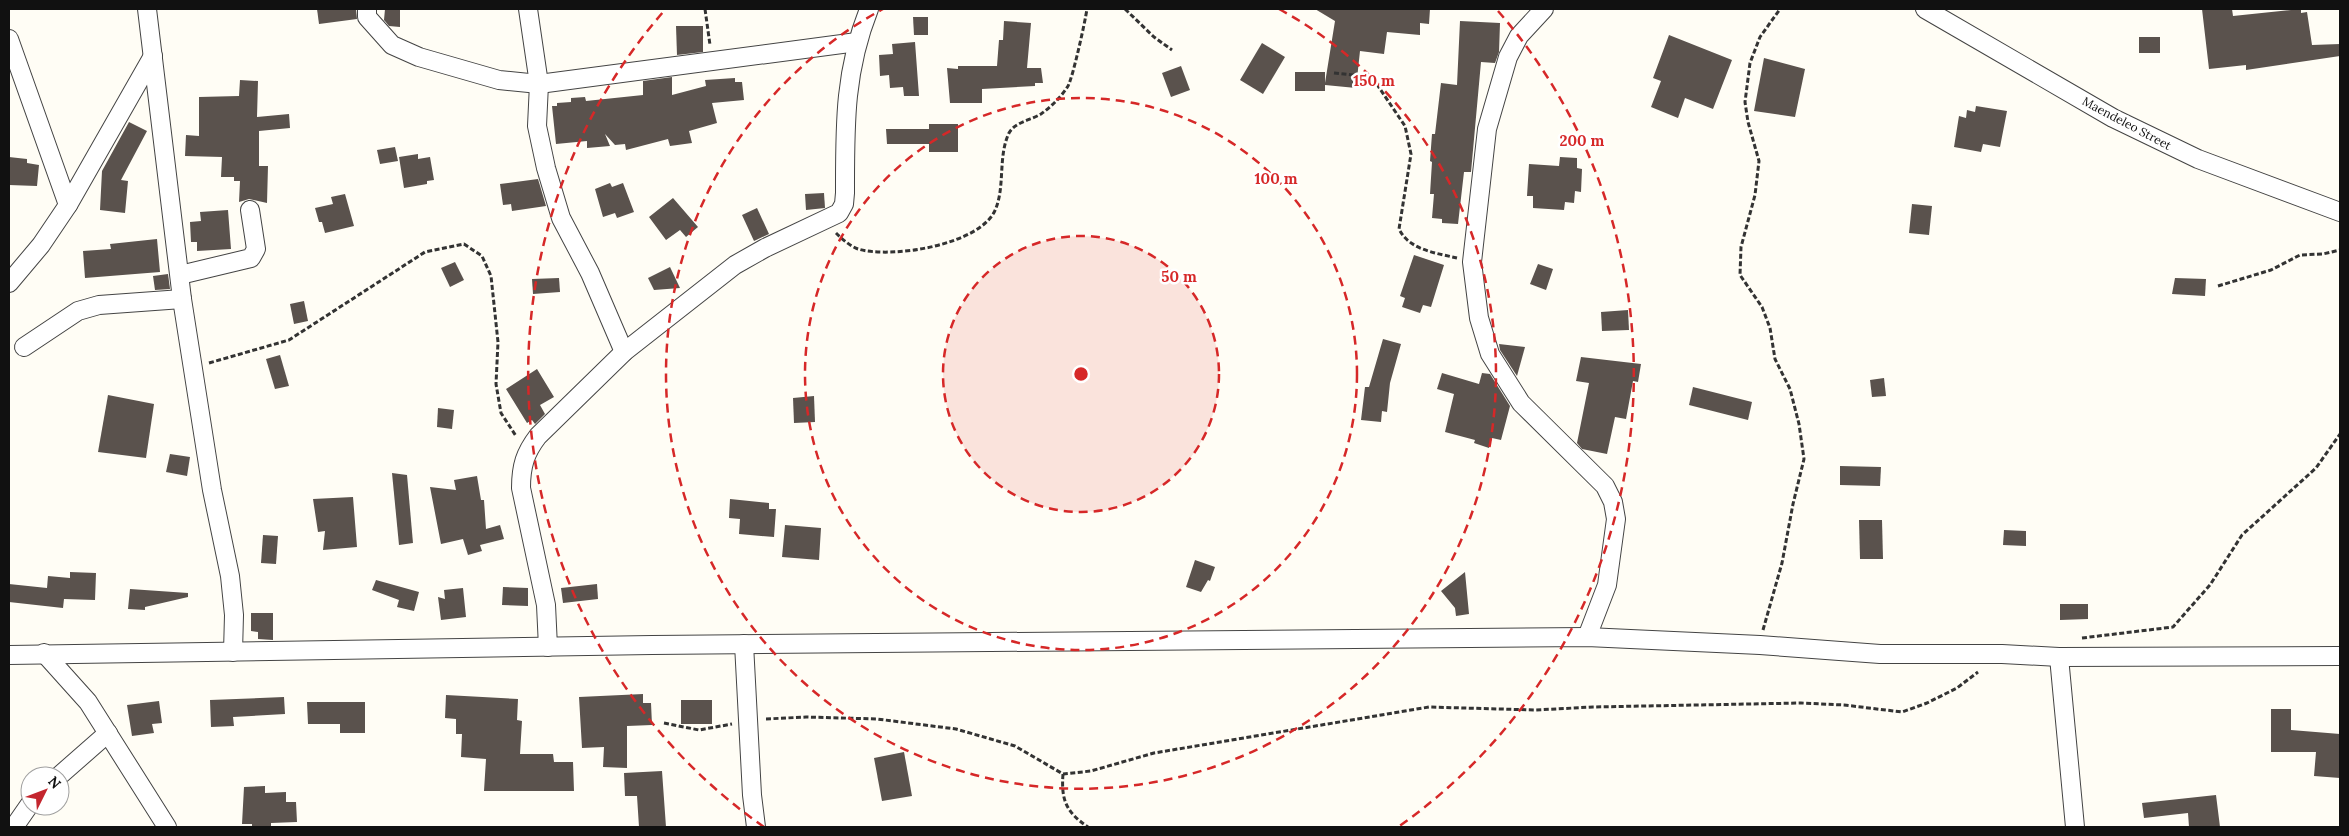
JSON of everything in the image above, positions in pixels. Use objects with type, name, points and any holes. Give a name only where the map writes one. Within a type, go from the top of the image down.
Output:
[{"type":"street","points":[[147,9],[182,299],[212,490],[230,576],[234,614],[233,652]]},
{"type":"street","points":[[367,9],[368,18],[392,45],[419,57],[499,80],[539,84],[857,42]]},
{"type":"street","points":[[528,9],[539,84],[537,126],[546,168],[561,218],[590,273],[624,352]]},
{"type":"street","points":[[548,647],[546,605],[520,488],[521,469],[526,451],[538,436],[624,352],[735,265],[765,248],[826,221],[839,213],[844,204],[847,86],[857,42],[869,9]]},
{"type":"street","points":[[1544,9],[1519,36],[1508,57],[1492,110],[1487,129],[1472,262],[1479,318],[1490,354],[1521,403],[1604,486],[1613,502],[1616,519],[1606,584],[1587,637]]},
{"type":"street","name":"Maendeleo Street","points":[[1925,9],[2112,118],[2198,159],[2340,212]]},
{"type":"street","points":[[9,39],[68,206]]},
{"type":"street","points":[[9,283],[41,244],[68,206],[153,56]]},
{"type":"street","points":[[180,275],[251,258],[256,249],[250,210]]},
{"type":"street","points":[[24,347],[78,311],[99,305],[182,299]]},
{"type":"street","points":[[9,655],[744,644],[1587,637],[1760,645],[1880,654],[2002,654],[2059,657],[2340,656]]},
{"type":"street","points":[[744,644],[752,795],[756,827]]},
{"type":"street","points":[[44,653],[88,702],[167,827]]},
{"type":"street","points":[[2059,657],[2075,827]]},
{"type":"street","points":[[70,766],[108,733]]},
{"type":"street","points":[[14,827],[22,816]]},
{"type":"path","points":[[705,9],[712,60]]},
{"type":"path","points":[[826,221],[842,239],[857,248],[878,251],[921,250],[972,233],[987,223],[996,208],[1001,170],[1009,133],[1025,121],[1041,114],[1059,98],[1069,85],[1087,9]]},
{"type":"path","points":[[1125,9],[1154,37],[1172,50]]},
{"type":"path","points":[[1760,645],[1782,563],[1792,504],[1804,459],[1799,424],[1790,389],[1775,359],[1770,328],[1762,307],[1740,275],[1741,247],[1755,195],[1759,161],[1748,122],[1746,102],[1750,63],[1760,37],[1780,9]]},
{"type":"path","points":[[1334,73],[1362,76],[1376,83],[1405,126],[1411,154],[1399,229],[1402,237],[1410,244],[1472,262]]},
{"type":"path","points":[[193,367],[250,353],[289,340],[425,252],[464,244],[482,256],[491,276],[498,342],[496,384],[502,413],[526,451]]},
{"type":"path","points":[[2218,286],[2271,270],[2300,255],[2323,254],[2340,250]]},
{"type":"path","points":[[2080,638],[2173,626],[2210,585],[2242,535],[2316,468],[2340,434]]},
{"type":"path","points":[[664,723],[699,730],[749,720],[806,717],[877,719],[956,729],[1015,746],[1063,774],[1091,771],[1154,753],[1429,707],[1535,710],[1801,703],[1844,705],[1902,712],[1927,704],[1957,688],[1980,671]]},
{"type":"path","points":[[1063,774],[1062,792],[1067,807],[1076,818],[1088,827]]},
{"type":"building","points":[[317,9],[356,9],[357,19],[319,24]]},
{"type":"building","points":[[385,9],[400,9],[400,27],[389,26],[384,20]]},
{"type":"building","points":[[1315,9],[1430,9],[1429,24],[1420,23],[1420,35],[1387,32],[1384,54],[1360,51],[1356,88],[1325,85],[1325,91],[1295,91],[1295,72],[1325,72],[1325,83],[1335,21]]},
{"type":"building","points":[[2202,9],[2232,9],[2233,16],[2301,9],[2301,13],[2307,12],[2312,45],[2340,44],[2340,56],[2246,70],[2246,65],[2209,69]]},
{"type":"building","points":[[913,17],[928,17],[928,35],[914,35]]},
{"type":"building","points":[[1004,21],[1031,23],[1027,68],[1041,68],[1043,83],[1035,83],[1035,86],[982,89],[982,103],[950,103],[947,68],[958,69],[958,66],[997,66],[999,40],[1003,40]]},
{"type":"building","points":[[1460,21],[1500,23],[1499,52],[1495,63],[1481,62],[1471,172],[1464,172],[1458,224],[1442,223],[1442,219],[1432,218],[1434,194],[1430,194],[1432,162],[1430,161],[1432,134],[1435,134],[1441,83],[1457,85]]},
{"type":"building","points":[[676,26],[703,26],[703,52],[677,55]]},
{"type":"building","points":[[1669,35],[1732,60],[1713,109],[1685,98],[1678,118],[1651,107],[1661,81],[1653,78]]},
{"type":"building","points":[[2139,37],[2160,37],[2160,53],[2139,53]]},
{"type":"building","points":[[915,42],[919,96],[904,96],[903,87],[890,88],[889,75],[880,76],[879,55],[893,54],[892,44]]},
{"type":"building","points":[[1262,43],[1285,57],[1263,94],[1240,80]]},
{"type":"building","points":[[1764,58],[1805,69],[1795,117],[1754,111]]},
{"type":"building","points":[[1181,66],[1190,90],[1171,97],[1162,73]]},
{"type":"building","points":[[672,77],[672,95],[706,86],[705,80],[735,78],[735,82],[742,82],[744,100],[712,103],[717,123],[689,131],[692,143],[670,146],[668,139],[626,150],[625,144],[615,145],[605,134],[610,146],[587,148],[587,141],[556,144],[552,106],[557,106],[557,103],[571,102],[571,98],[585,97],[586,101],[643,95],[643,81]]},
{"type":"building","points":[[240,80],[258,81],[257,117],[289,114],[290,128],[259,131],[259,166],[268,166],[267,203],[249,199],[239,202],[240,181],[234,181],[234,177],[221,177],[222,157],[185,156],[186,135],[199,136],[199,97],[239,96]]},
{"type":"building","points":[[1976,106],[2007,111],[2000,147],[1983,144],[1981,152],[1954,147],[1959,116],[1966,118],[1967,110],[1975,112]]},
{"type":"building","points":[[129,122],[147,131],[121,180],[128,181],[125,213],[100,210],[102,171]]},
{"type":"building","points":[[929,124],[958,124],[958,152],[929,152],[929,144],[887,144],[886,129],[929,129]]},
{"type":"building","points":[[395,147],[398,161],[380,164],[377,150]]},
{"type":"building","points":[[418,154],[418,159],[430,157],[434,180],[427,181],[427,184],[404,188],[399,157]]},
{"type":"building","points":[[9,157],[27,159],[27,163],[39,165],[37,186],[9,185]]},
{"type":"building","points":[[1560,157],[1577,158],[1577,168],[1582,169],[1581,192],[1575,191],[1574,203],[1565,202],[1564,210],[1533,208],[1533,196],[1527,196],[1529,164],[1559,166]]},
{"type":"building","points":[[538,179],[546,206],[512,211],[511,204],[503,205],[500,184]]},
{"type":"building","points":[[610,183],[612,187],[623,183],[634,212],[617,218],[615,213],[603,217],[595,189]]},
{"type":"building","points":[[824,193],[825,208],[806,210],[805,194]]},
{"type":"building","points":[[345,194],[354,226],[325,233],[315,208],[333,204],[331,197]]},
{"type":"building","points":[[673,198],[698,227],[686,237],[680,230],[666,240],[649,217]]},
{"type":"building","points":[[1912,204],[1932,206],[1929,235],[1909,233]]},
{"type":"building","points":[[757,208],[769,234],[754,241],[742,215]]},
{"type":"building","points":[[228,210],[231,249],[197,251],[197,242],[191,242],[190,222],[201,221],[200,212]]},
{"type":"building","points":[[157,239],[160,272],[85,278],[83,251],[111,249],[110,244]]},
{"type":"building","points":[[1414,255],[1444,265],[1431,307],[1423,305],[1420,313],[1402,307],[1405,298],[1400,296]]},
{"type":"building","points":[[455,262],[464,280],[450,287],[441,268]]},
{"type":"building","points":[[1538,264],[1553,269],[1546,290],[1530,284]]},
{"type":"building","points":[[670,267],[680,288],[654,290],[648,278]]},
{"type":"building","points":[[168,274],[170,289],[155,290],[153,276]]},
{"type":"building","points":[[559,278],[560,292],[533,294],[532,279]]},
{"type":"building","points":[[2175,278],[2206,279],[2205,296],[2172,294]]},
{"type":"building","points":[[304,301],[308,321],[294,324],[290,304]]},
{"type":"building","points":[[1628,310],[1629,330],[1602,331],[1601,312]]},
{"type":"building","points":[[1383,339],[1401,344],[1390,383],[1387,412],[1382,411],[1381,422],[1361,420],[1365,387],[1369,387]]},
{"type":"building","points":[[1499,344],[1525,347],[1517,376],[1500,350]]},
{"type":"building","points":[[280,355],[289,386],[275,389],[266,359]]},
{"type":"building","points":[[1581,357],[1641,364],[1638,382],[1633,381],[1626,419],[1615,417],[1607,454],[1582,449],[1577,443],[1589,383],[1576,381]]},
{"type":"building","points":[[537,369],[554,397],[540,405],[545,414],[535,424],[532,420],[527,423],[506,389]]},
{"type":"building","points":[[1442,373],[1479,384],[1482,373],[1490,374],[1510,406],[1501,440],[1492,438],[1489,448],[1474,443],[1475,440],[1445,432],[1454,394],[1437,389]]},
{"type":"building","points":[[1884,378],[1886,396],[1872,397],[1870,380]]},
{"type":"building","points":[[1693,387],[1752,402],[1748,420],[1689,405]]},
{"type":"building","points":[[108,395],[154,404],[146,458],[98,452]]},
{"type":"building","points":[[814,396],[815,422],[794,423],[793,398]]},
{"type":"building","points":[[438,408],[454,410],[452,429],[437,427]]},
{"type":"building","points":[[170,454],[190,457],[187,476],[166,472]]},
{"type":"building","points":[[1840,466],[1881,467],[1880,486],[1840,485]]},
{"type":"building","points":[[392,473],[407,475],[413,543],[399,545]]},
{"type":"building","points":[[477,476],[481,500],[484,500],[486,529],[500,525],[504,539],[480,545],[482,551],[468,555],[463,539],[441,544],[430,487],[456,490],[454,480]]},
{"type":"building","points":[[353,497],[357,547],[323,550],[325,531],[318,532],[313,499]]},
{"type":"building","points":[[730,499],[769,503],[769,509],[776,509],[774,537],[739,534],[740,519],[729,518]]},
{"type":"building","points":[[1859,520],[1882,520],[1883,559],[1860,559]]},
{"type":"building","points":[[785,525],[821,528],[819,560],[782,557]]},
{"type":"building","points":[[2004,530],[2026,531],[2026,546],[2003,545]]},
{"type":"building","points":[[263,535],[278,536],[276,564],[261,563]]},
{"type":"building","points":[[1195,560],[1215,567],[1210,581],[1208,580],[1201,592],[1186,587]]},
{"type":"building","points":[[70,572],[96,573],[95,600],[64,599],[63,608],[9,602],[9,584],[47,588],[48,576],[70,578]]},
{"type":"building","points":[[1465,572],[1469,614],[1456,616],[1455,608],[1441,591]]},
{"type":"building","points":[[376,580],[419,592],[414,611],[397,607],[399,600],[372,590]]},
{"type":"building","points":[[597,584],[598,599],[563,603],[561,588]]},
{"type":"building","points":[[503,587],[528,588],[528,606],[502,605]]},
{"type":"building","points":[[463,588],[466,617],[441,620],[438,597],[445,599],[444,590]]},
{"type":"building","points":[[130,589],[188,593],[188,597],[145,607],[145,610],[128,609]]},
{"type":"building","points":[[2060,604],[2088,604],[2088,619],[2060,620]]},
{"type":"building","points":[[251,613],[273,613],[273,640],[258,639],[258,632],[251,631]]},
{"type":"building","points":[[643,694],[643,703],[651,703],[652,725],[627,726],[627,768],[603,767],[604,747],[582,748],[579,697]]},
{"type":"building","points":[[446,695],[518,699],[517,720],[522,721],[520,754],[553,754],[554,762],[573,762],[574,791],[484,791],[486,759],[461,757],[462,734],[456,734],[456,719],[445,718]]},
{"type":"building","points":[[284,697],[285,714],[233,717],[234,726],[211,727],[210,700]]},
{"type":"building","points":[[681,700],[712,700],[712,724],[681,724]]},
{"type":"building","points":[[159,701],[162,723],[152,724],[154,733],[132,736],[127,705]]},
{"type":"building","points":[[307,702],[365,702],[365,733],[340,733],[340,724],[308,724]]},
{"type":"building","points":[[2271,709],[2291,709],[2291,730],[2340,734],[2340,778],[2314,776],[2316,752],[2271,752]]},
{"type":"building","points":[[904,752],[912,796],[882,801],[874,758]]},
{"type":"building","points":[[662,771],[666,827],[639,827],[637,796],[625,796],[624,773]]},
{"type":"building","points":[[265,786],[265,793],[286,792],[286,802],[296,802],[297,822],[271,823],[271,827],[252,827],[252,824],[242,824],[244,787]]},
{"type":"building","points":[[2216,795],[2220,827],[2189,827],[2188,813],[2144,818],[2142,803]]}]
